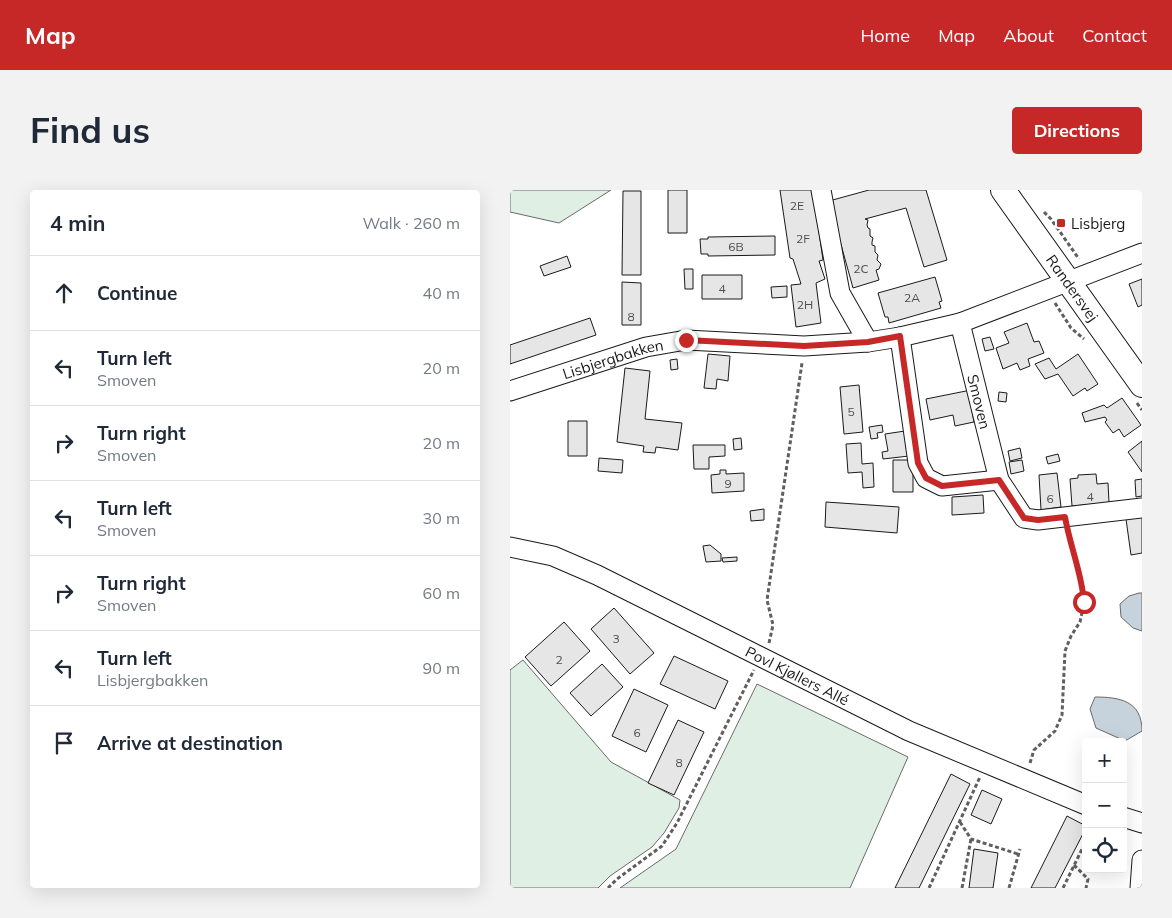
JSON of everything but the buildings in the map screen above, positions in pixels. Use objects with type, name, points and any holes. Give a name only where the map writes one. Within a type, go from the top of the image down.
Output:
[{"type":"main road","name":"Randersvej","points":[[1007,192],[1142,385]]},
{"type":"street","points":[[821,190],[840,293],[868,342]]},
{"type":"street","name":"Lisbjergbakken","points":[[510,391],[646,347],[686,340],[804,346],[868,342],[960,323],[1142,253]]},
{"type":"street","name":"Smoven","points":[[960,323],[999,480],[1024,518],[1038,520],[1142,508]]},
{"type":"street","points":[[900,336],[918,463],[926,478],[942,486],[999,480]]},
{"type":"street","name":"Povl Kjøllers Allé","points":[[510,548],[553,556],[597,575],[909,731],[1082,803]]},
{"type":"street","points":[[1127,818],[1142,823]]},
{"type":"street","points":[[1140,888],[1142,860]]},
{"type":"path","points":[[608,888],[617,879],[662,846],[677,823],[769,642],[773,625],[767,600],[804,346]]},
{"type":"path","points":[[1024,779],[1034,750],[1055,731],[1062,715],[1065,651],[1071,636],[1080,622],[1084,602],[1083,586],[1068,535],[1065,517]]},
{"type":"path","points":[[929,888],[987,763]]},
{"type":"path","points":[[960,821],[971,839],[1018,854]]},
{"type":"path","points":[[962,888],[971,839]]},
{"type":"path","points":[[1009,888],[1020,849]]},
{"type":"path","points":[[1063,888],[1082,849]]},
{"type":"path","points":[[1074,866],[1088,879],[1086,888]]},
{"type":"green space","points":[[510,190],[611,190],[559,223],[510,212]]},
{"type":"green space","points":[[523,660],[611,762],[680,800],[679,808],[664,833],[652,847],[610,876],[598,888],[510,888],[510,670]]},
{"type":"green space","points":[[757,684],[908,757],[850,888],[620,888],[676,849]]},
{"type":"shaded area","points":[[1142,593],[1142,631],[1133,628],[1121,617],[1120,604],[1129,596]]},
{"type":"shaded area","points":[[1095,697],[1121,700],[1134,707],[1141,721],[1142,731],[1127,740],[1127,738],[1118,738],[1096,728],[1090,709]]},
{"type":"place","name":"Lisbjerg","points":[[1061,223]]},
{"type":"route","points":[[686,340],[804,346],[868,342],[900,336],[918,463],[926,478],[942,486],[999,480],[1024,518],[1038,520],[1065,517],[1068,535],[1083,586],[1084,602]]}]
